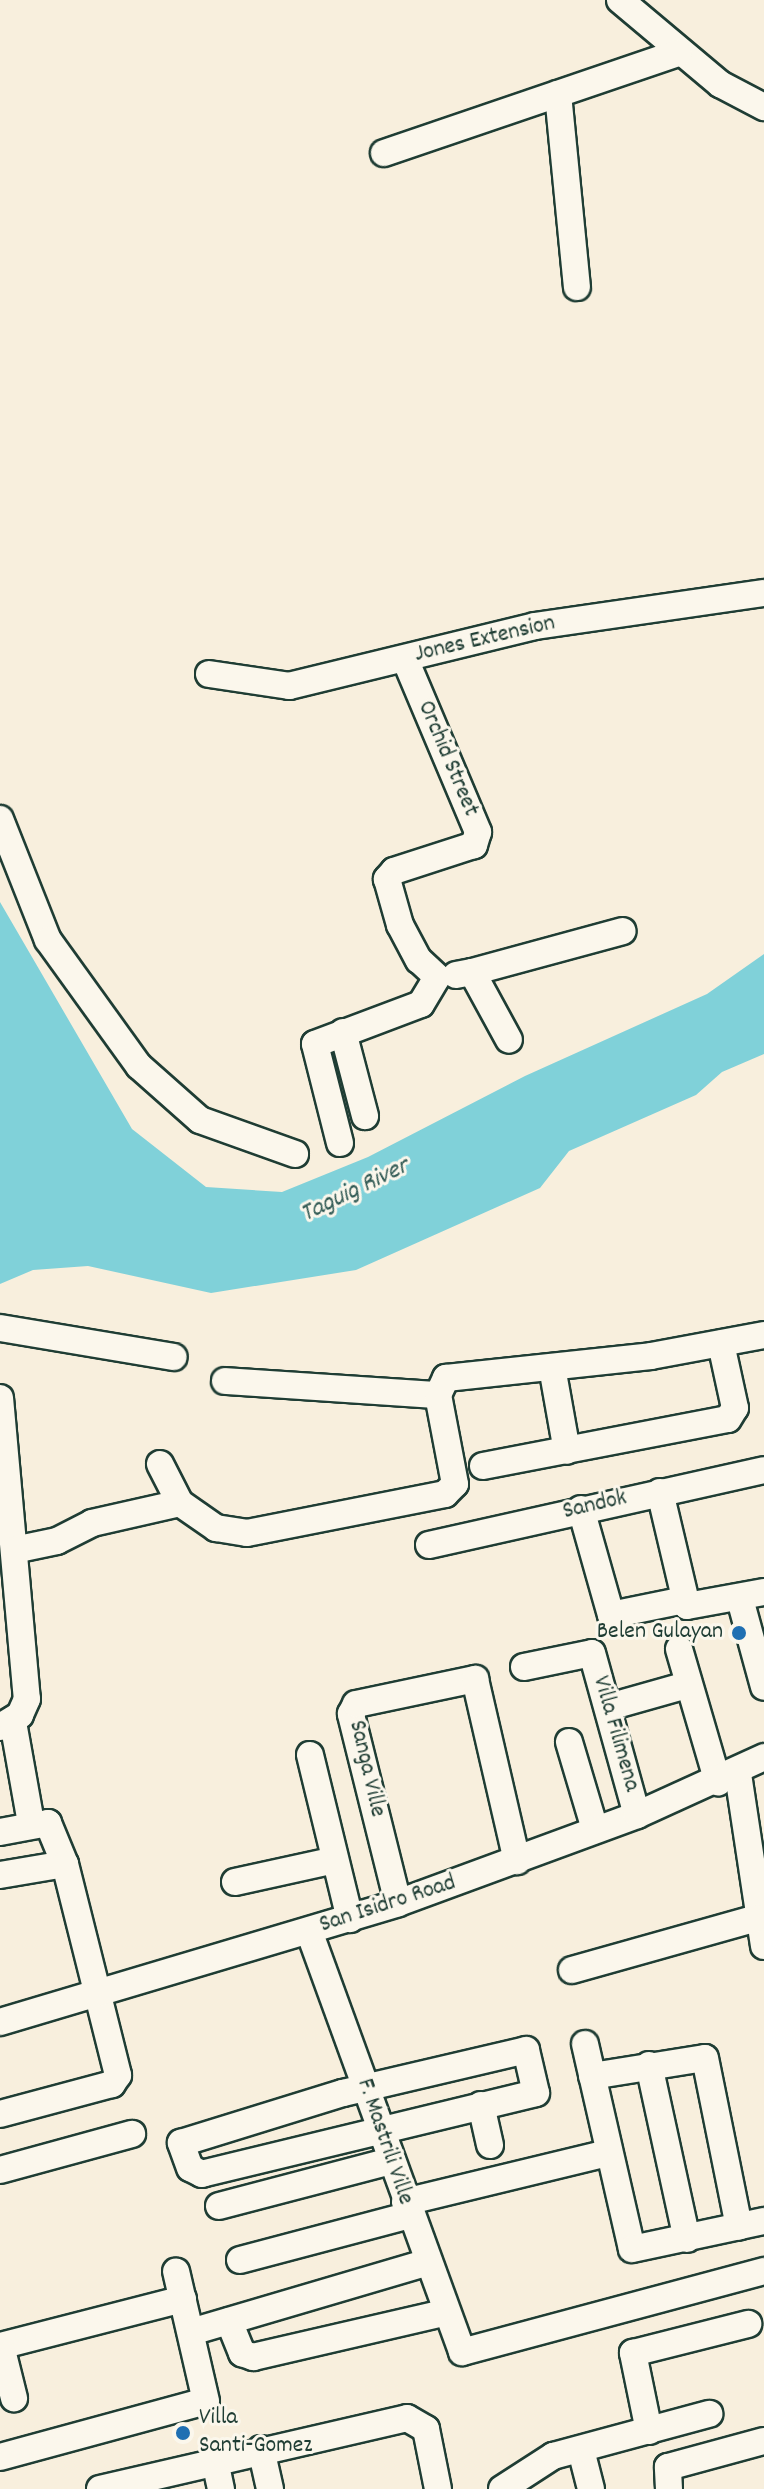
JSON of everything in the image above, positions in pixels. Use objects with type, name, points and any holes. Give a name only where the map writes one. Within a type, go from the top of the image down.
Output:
[{"type":"street","points":[[620,0],[678,53],[764,107]]},
{"type":"street","points":[[384,153],[678,53]]},
{"type":"street","points":[[558,94],[577,287]]},
{"type":"street","name":"Jones Extension","points":[[209,674],[281,686],[535,626],[764,593]]},
{"type":"street","name":"Orchid Street","points":[[405,659],[478,832],[474,845],[394,871],[387,879],[400,925],[419,960],[437,977]]},
{"type":"street","points":[[0,819],[48,940],[139,1066],[200,1120],[295,1154]]},
{"type":"street","points":[[340,1143],[313,1049],[343,1032],[421,1004],[437,977],[472,972],[623,931]]},
{"type":"street","points":[[472,972],[509,1040]]},
{"type":"street","points":[[343,1032],[365,1116]]},
{"type":"street","points":[[0,1328],[174,1357]]},
{"type":"street","points":[[160,1464],[180,1503],[216,1528],[247,1533],[442,1495],[455,1484],[438,1395],[446,1378],[552,1367],[721,1344],[764,1335]]},
{"type":"street","points":[[483,1466],[728,1419],[735,1408],[721,1344]]},
{"type":"street","points":[[552,1367],[567,1451]]},
{"type":"street","points":[[225,1381],[438,1395]]},
{"type":"street","points":[[0,1398],[27,1699],[6,1725],[12,1787],[31,1823]]},
{"type":"street","name":"Sandok","points":[[442,1495],[441,1541],[764,1470]]},
{"type":"street","points":[[660,1492],[684,1600],[696,1609],[752,1595],[762,1671]]},
{"type":"street","points":[[14,1550],[180,1503]]},
{"type":"street","points":[[581,1509],[611,1615],[684,1600]]},
{"type":"street","points":[[679,1649],[687,1685],[728,1778],[764,1946]]},
{"type":"street","name":"Villa Filimena","points":[[524,1667],[592,1653],[637,1815]]},
{"type":"street","name":"Sanga Ville","points":[[398,1903],[351,1714],[356,1704],[475,1679],[517,1861]]},
{"type":"street","points":[[609,1707],[687,1685]]},
{"type":"street","points":[[569,1742],[595,1829]]},
{"type":"street","points":[[310,1755],[350,1919]]},
{"type":"street","name":"San Isidro Road","points":[[0,2022],[398,1903],[637,1815],[728,1778],[764,1757]]},
{"type":"street","points":[[0,1832],[31,1823],[51,1825],[65,1864],[98,1992],[116,2081],[0,2114]]},
{"type":"street","points":[[235,1882],[335,1860]]},
{"type":"street","points":[[0,1875],[65,1864]]},
{"type":"street","points":[[572,1970],[757,1918]]},
{"type":"street","name":"F. Mastrili Ville","points":[[309,1931],[444,2313],[462,2352],[764,2271]]},
{"type":"street","points":[[585,2044],[608,2153],[632,2249],[751,2224],[709,2066],[698,2055],[592,2076]]},
{"type":"street","points":[[529,2051],[538,2091],[202,2174],[190,2168],[181,2143],[186,2137],[365,2088],[529,2051]]},
{"type":"street","points":[[649,2065],[687,2239]]},
{"type":"street","points":[[481,2105],[490,2145]]},
{"type":"street","points":[[0,2170],[132,2134]]},
{"type":"street","points":[[240,2260],[608,2153]]},
{"type":"street","points":[[219,2206],[391,2161]]},
{"type":"street","points":[[191,2332],[426,2263]]},
{"type":"street","points":[[0,2457],[206,2401],[176,2271]]},
{"type":"street","points":[[14,2398],[0,2346],[183,2299]]},
{"type":"street","points":[[229,2321],[242,2353],[253,2357],[444,2313]]},
{"type":"street","points":[[649,2431],[633,2353],[748,2324]]},
{"type":"street","points":[[502,2489],[553,2456],[709,2414]]},
{"type":"street","points":[[100,2489],[261,2449],[417,2418],[426,2429],[438,2489]]},
{"type":"street","points":[[669,2489],[668,2467],[764,2441]]},
{"type":"street","points":[[261,2449],[270,2489]]},
{"type":"street","points":[[581,2450],[591,2489]]},
{"type":"street","points":[[215,2461],[221,2489]]},
{"type":"water","name":"Taguig River","points":[[0,902],[132,1129],[206,1187],[282,1192],[368,1157],[525,1076],[707,994],[764,954],[764,1054],[722,1072],[696,1095],[569,1151],[540,1188],[356,1270],[211,1293],[88,1266],[33,1270],[0,1284]]},
{"type":"place","name":"Belen Gulayan","points":[[739,1633]]},
{"type":"place","name":"Villa Santi-Gomez","points":[[183,2433]]}]
